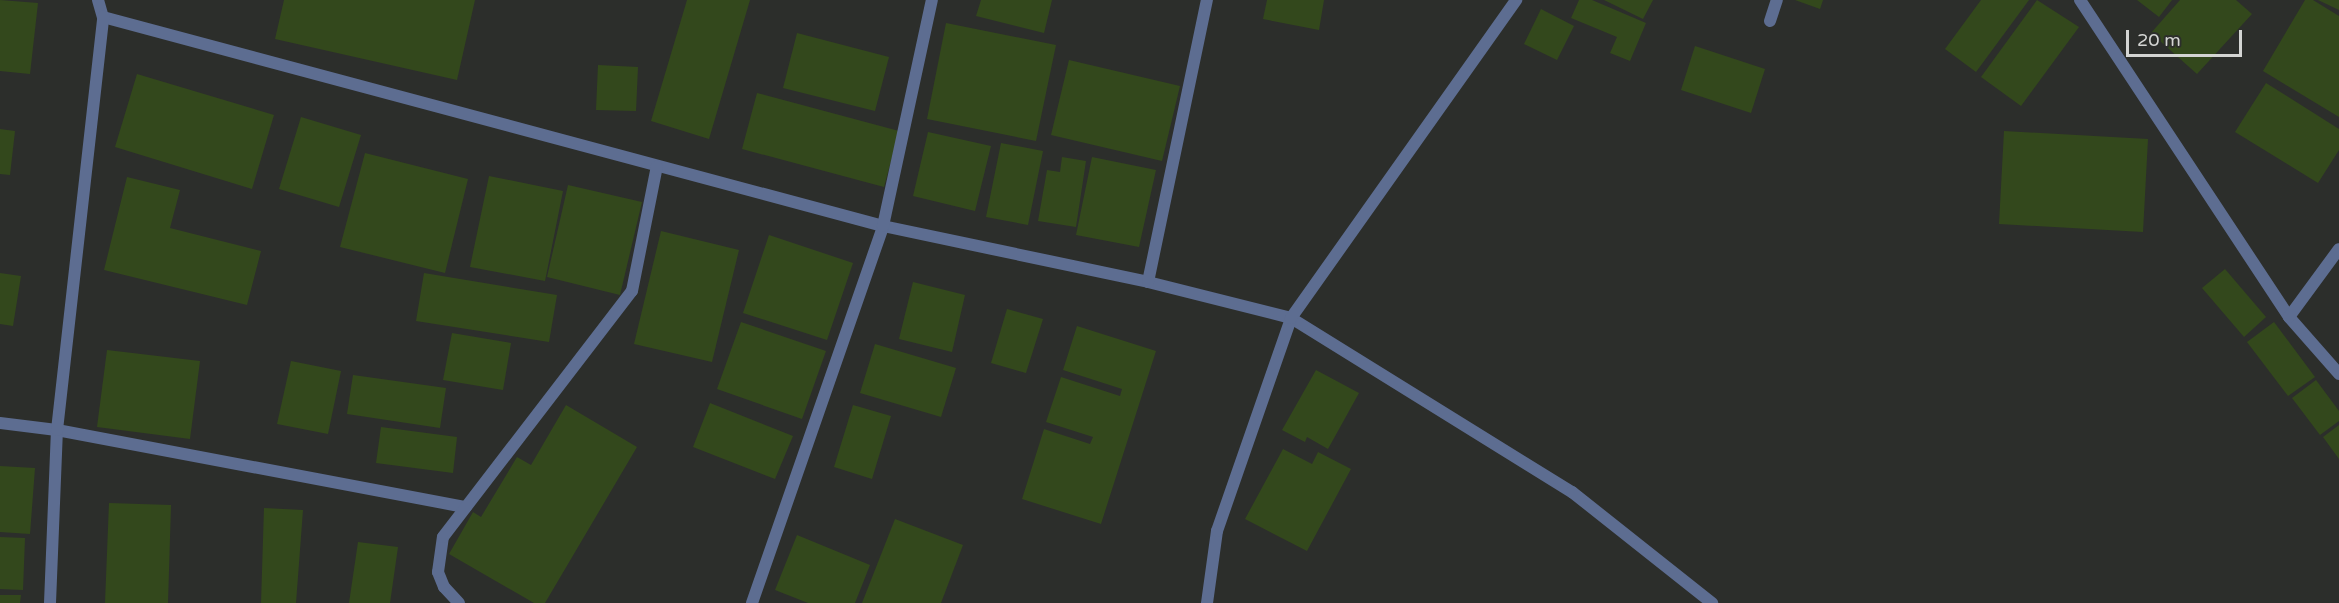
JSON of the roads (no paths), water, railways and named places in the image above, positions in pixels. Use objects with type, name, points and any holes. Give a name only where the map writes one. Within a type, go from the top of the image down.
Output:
[{"type":"street","points":[[50,603],[57,429],[103,17],[98,0]]},
{"type":"street","points":[[752,603],[883,226],[932,0]]},
{"type":"street","points":[[1148,282],[1207,0]]},
{"type":"street","points":[[1207,603],[1217,531],[1291,318],[1516,0]]},
{"type":"street","points":[[1770,21],[1777,0]]},
{"type":"street","points":[[2080,0],[2289,317],[2339,374]]},
{"type":"street","points":[[103,17],[883,226],[1148,282],[1291,318],[1572,492],[1712,603]]},
{"type":"street","points":[[459,603],[444,587],[438,572],[443,537],[632,291],[657,166]]},
{"type":"street","points":[[2289,317],[2339,249]]},
{"type":"street","points":[[0,423],[57,429],[466,507]]}]
